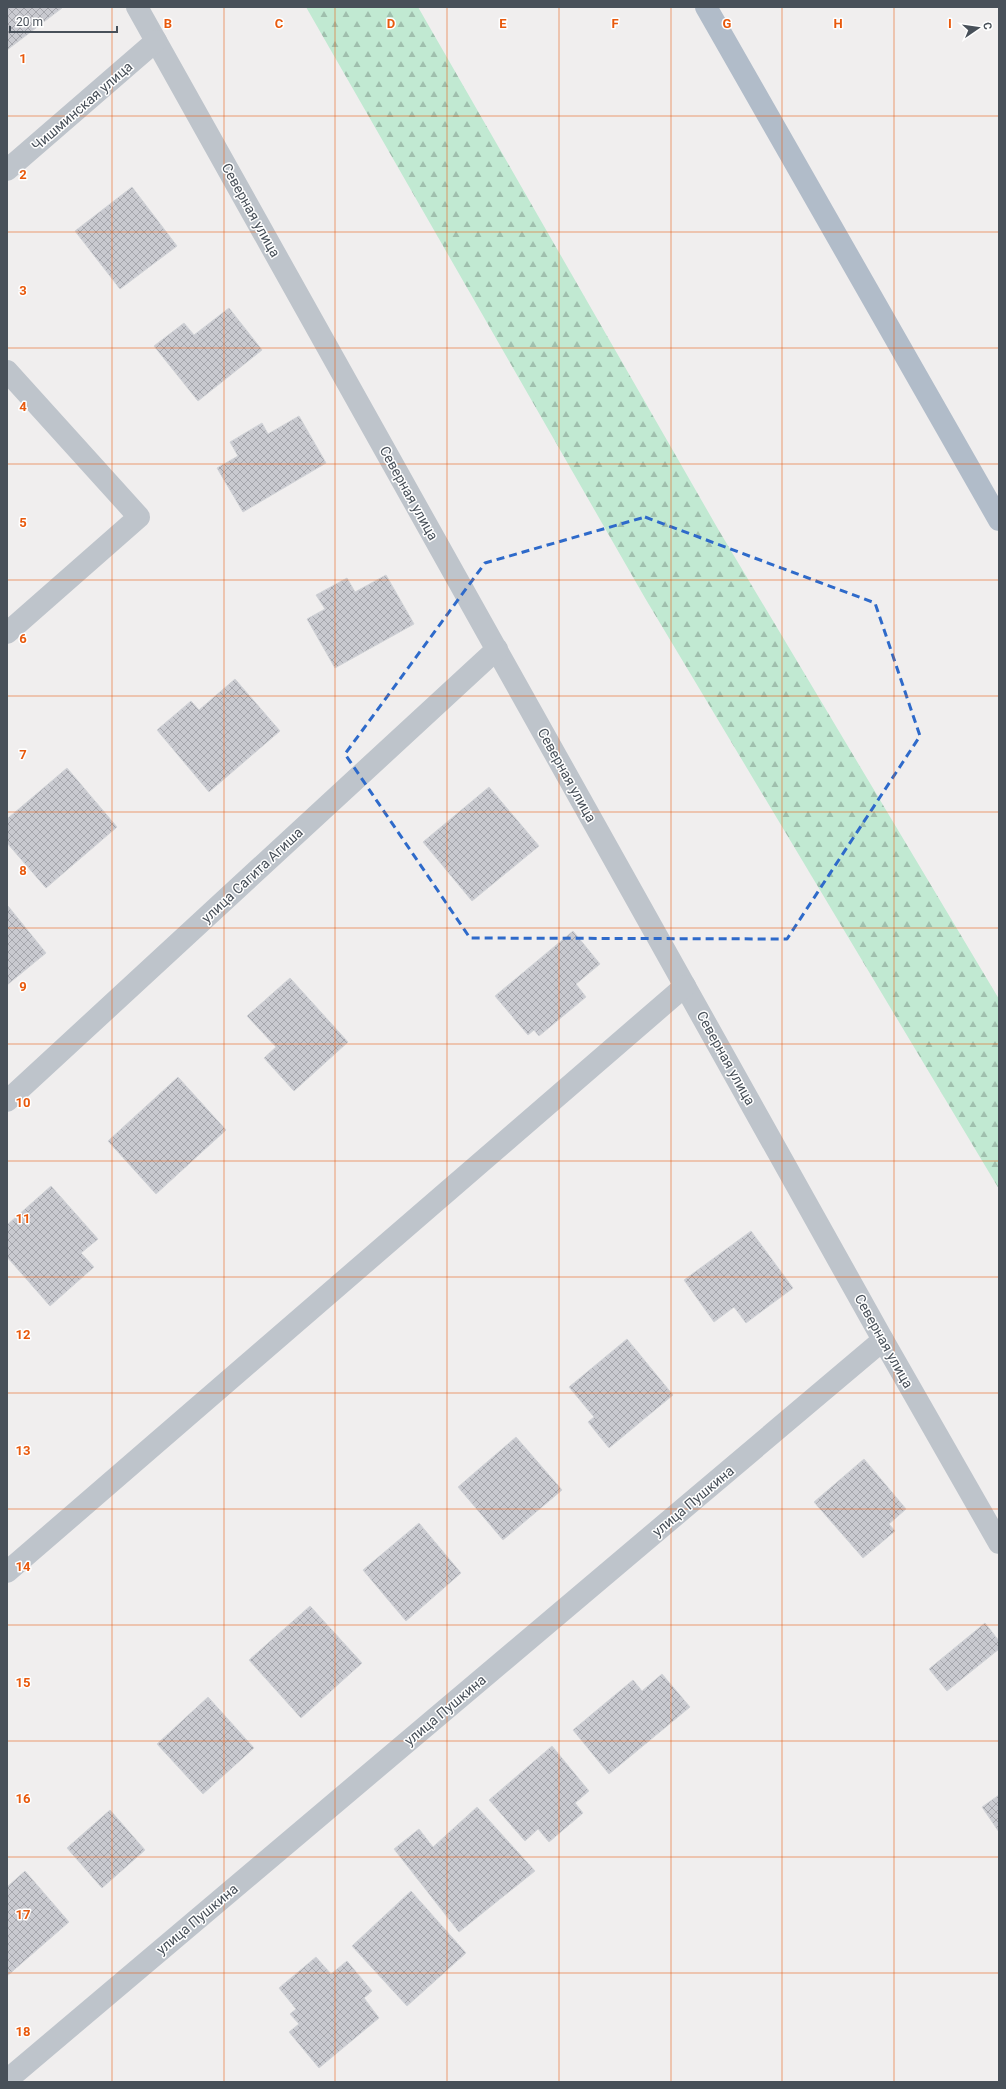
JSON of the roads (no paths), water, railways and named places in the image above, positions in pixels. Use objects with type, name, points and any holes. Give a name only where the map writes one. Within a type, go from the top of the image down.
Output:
[{"type":"main road","points":[[706,7],[999,520]]},
{"type":"street","name":"Северная улица","points":[[137,7],[883,1340],[999,1543]]},
{"type":"street","name":"Чишминская улица","points":[[7,170],[156,41]]},
{"type":"street","points":[[7,371],[139,517],[7,633]]},
{"type":"street","name":"улица Сагита Агиша","points":[[7,1101],[497,650]]},
{"type":"street","points":[[7,1572],[685,986]]},
{"type":"street","name":"улица Пушкина","points":[[7,2080],[883,1340]]}]
